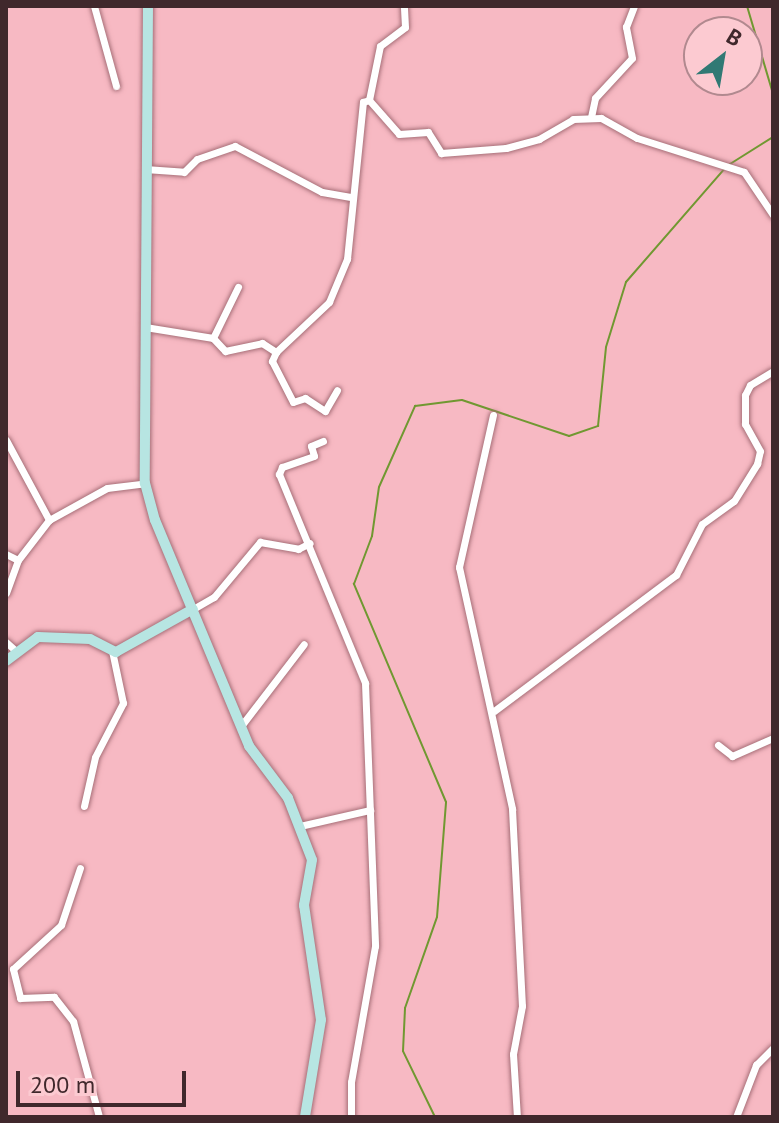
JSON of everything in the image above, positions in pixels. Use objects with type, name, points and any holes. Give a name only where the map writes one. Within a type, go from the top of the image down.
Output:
[{"type":"street","points":[[94,6],[116,86]]},
{"type":"street","points":[[148,6],[145,483],[155,520],[241,726],[300,826],[313,865],[304,905],[321,1008],[305,1117]]},
{"type":"street","points":[[337,390],[325,411],[305,398],[293,402],[272,361],[276,352],[334,295],[348,251],[360,106],[369,100],[380,46],[405,27],[404,6]]},
{"type":"street","points":[[591,117],[595,98],[632,58],[626,27],[634,6]]},
{"type":"street","points":[[369,100],[394,131],[428,132],[441,153],[519,145],[567,121],[591,117],[637,138],[749,175],[773,215]]},
{"type":"street","points":[[145,169],[184,172],[197,159],[235,146],[322,192],[351,197]]},
{"type":"street","points":[[213,338],[238,287]]},
{"type":"street","points":[[145,327],[213,338],[225,351],[255,342],[276,352]]},
{"type":"street","points":[[494,711],[676,575],[702,524],[734,501],[757,464],[760,451],[745,424],[745,395],[750,385],[773,371]]},
{"type":"street","points":[[493,415],[459,567],[494,711],[512,809],[522,1006],[513,1054],[517,1117]]},
{"type":"street","points":[[6,440],[49,520]]},
{"type":"street","points":[[323,441],[311,446],[314,456],[282,467],[279,474],[363,671],[375,946],[353,1067],[351,1117]]},
{"type":"street","points":[[6,593],[18,560],[49,520],[107,488],[145,483]]},
{"type":"street","points":[[112,651],[214,597],[260,542],[293,549],[310,543]]},
{"type":"street","points":[[6,554],[18,560]]},
{"type":"street","points":[[6,661],[46,637],[90,639],[112,651],[123,703],[95,757],[84,806]]},
{"type":"street","points":[[6,642],[17,652]]},
{"type":"street","points":[[241,726],[304,644]]},
{"type":"street","points":[[718,745],[732,756],[773,738]]},
{"type":"street","points":[[300,826],[370,810]]},
{"type":"street","points":[[80,868],[61,925],[13,969],[20,998],[54,997],[73,1021],[99,1117]]},
{"type":"street","points":[[736,1117],[756,1065],[773,1048]]},
{"type":"waterway","points":[[747,6],[773,94]]},
{"type":"waterway","points":[[730,164],[773,137]]},
{"type":"waterway","points":[[435,1117],[403,1051],[405,1008],[437,917],[446,802],[354,584],[372,536],[379,487],[415,406],[462,400],[569,436],[598,426],[606,347],[626,282],[725,168]]}]
